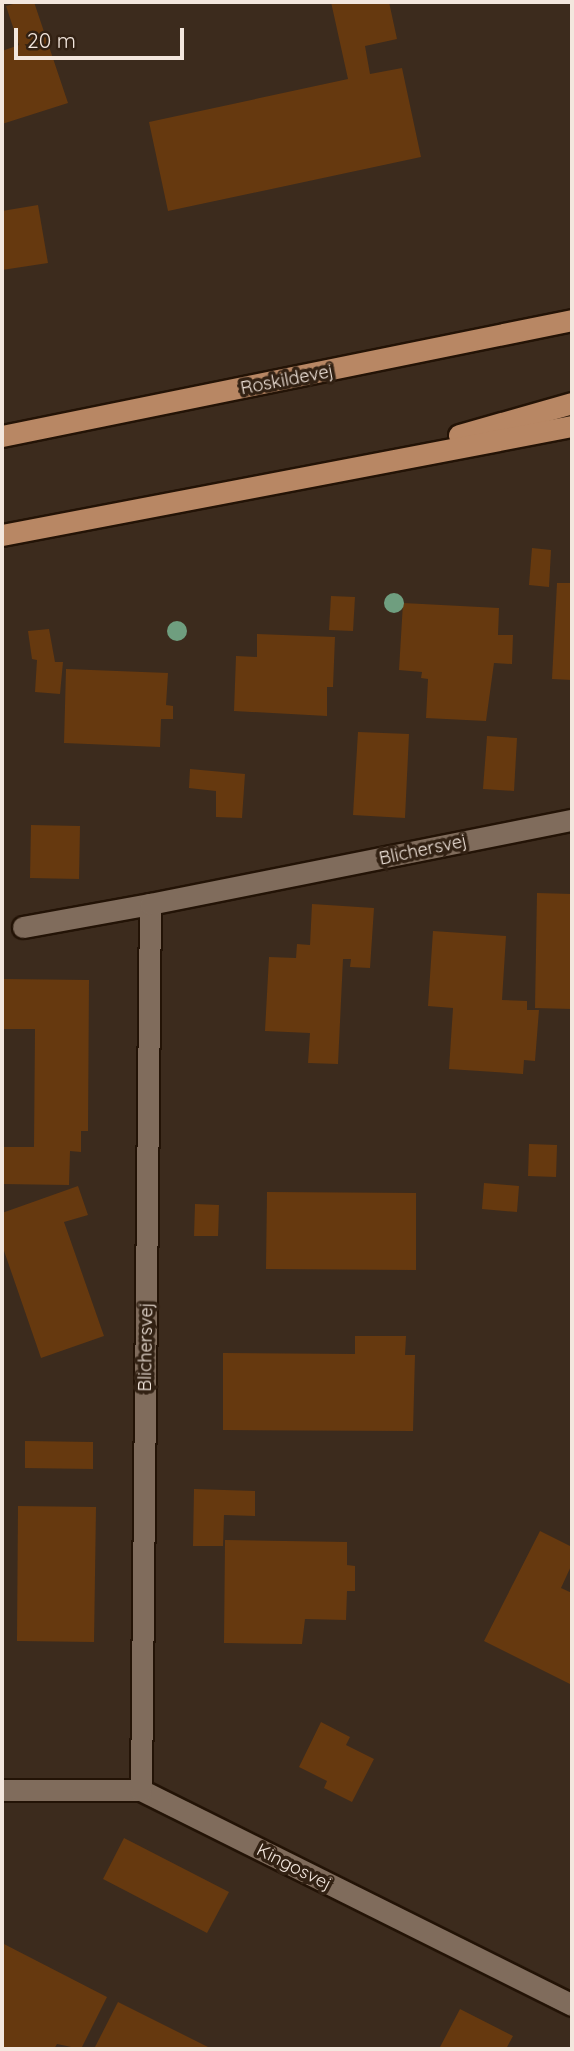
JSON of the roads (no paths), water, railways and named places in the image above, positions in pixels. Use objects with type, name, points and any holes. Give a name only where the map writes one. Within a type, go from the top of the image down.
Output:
[{"type":"main road","name":"Roskildevej","points":[[2,436],[572,320]]},
{"type":"main road","points":[[329,471],[572,403]]},
{"type":"main road","points":[[2,535],[572,426]]},
{"type":"street","name":"Blichersvej","points":[[23,927],[572,820]]},
{"type":"street","name":"Blichersvej","points":[[141,1790],[150,904]]},
{"type":"street","name":"Kingosvej","points":[[2,1790],[141,1790],[572,2005]]}]
